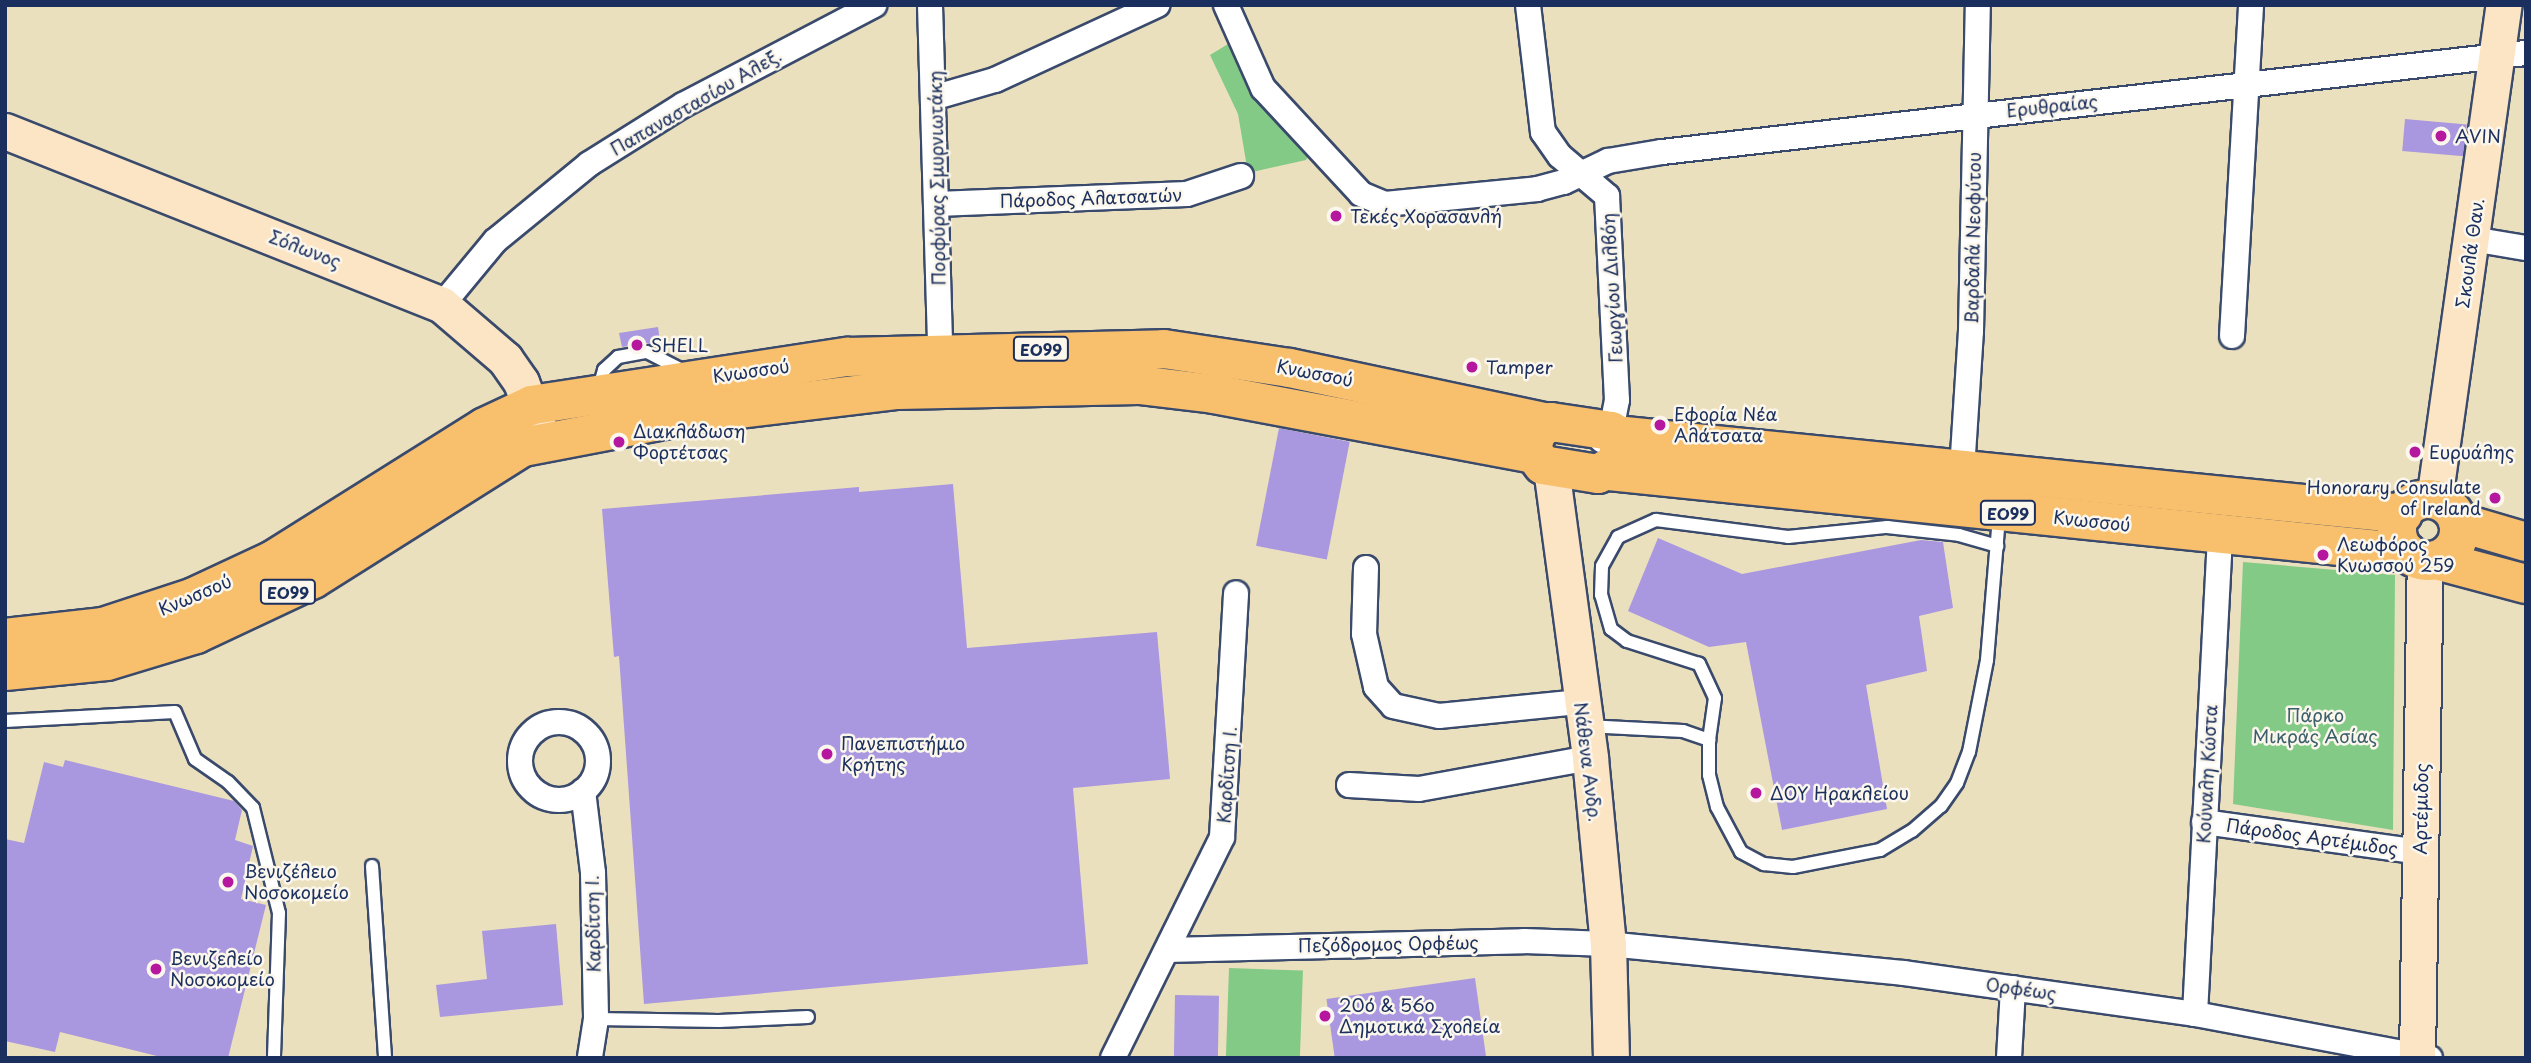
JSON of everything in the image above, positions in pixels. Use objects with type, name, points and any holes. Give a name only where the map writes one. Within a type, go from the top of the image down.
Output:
[{"type":"main road","name":"Κνωσσού","points":[[5,671],[107,661],[225,623],[313,579],[498,461],[537,423],[597,394],[695,378],[869,354],[1164,349],[1342,378],[1544,448]]},
{"type":"main road","name":"Κνωσσού","points":[[5,638],[103,627],[194,597],[273,560],[485,427],[841,396],[1108,385],[1203,392],[1544,448]]},
{"type":"main road","name":"ΕΟ99","points":[[1544,448],[1598,474],[1609,445],[1962,470],[2432,512],[2526,542]]},
{"type":"main road","name":"Κνωσσού","points":[[1609,445],[1998,529],[2220,534],[2423,558],[2526,584]]},
{"type":"main road","points":[[2432,512],[2457,542],[2423,558],[2399,538],[2432,512]]},
{"type":"street","name":"Παπαναστασίου Αλεξ.","points":[[442,305],[495,241],[589,164],[683,105],[874,5]]},
{"type":"street","name":"Πορφύρας Σμυρνιωτάκη","points":[[930,5],[936,97],[940,351]]},
{"type":"street","points":[[936,97],[995,80],[1157,5]]},
{"type":"street","name":"Ερυθραίας","points":[[1226,5],[1264,88],[1369,199],[1385,204],[1519,191],[1564,182],[1608,161],[1662,152],[2512,54]]},
{"type":"street","name":"Γεωργίου Διλβόη","points":[[1528,5],[1543,132],[1560,156],[1601,187],[1608,204],[1617,400],[1609,445]]},
{"type":"street","name":"Βαρδαλά Νεοφύτου","points":[[1962,470],[1971,331],[1978,5]]},
{"type":"street","points":[[2232,336],[2249,84],[2251,5]]},
{"type":"street","name":"Σκουλά Θαν.","points":[[2432,512],[2472,239],[2512,54],[2504,5]]},
{"type":"street","name":"Σόλωνος","points":[[5,131],[442,305],[506,359],[537,423]]},
{"type":"street","name":"Πάροδος Αλατσατών","points":[[937,204],[1187,194],[1241,176]]},
{"type":"street","points":[[2472,239],[2526,248]]},
{"type":"street","name":"Νάθενα Ανδρ.","points":[[1544,448],[1585,728],[1608,944],[1611,1058]]},
{"type":"street","name":"Κούναλη Κώστα","points":[[2194,1014],[2220,534]]},
{"type":"street","name":"Αρτέμιδος","points":[[2422,1057],[2420,852],[2423,558]]},
{"type":"street","points":[[1366,568],[1364,634],[1376,687],[1394,706],[1439,716],[1585,728]]},
{"type":"street","name":"Καρδίτση Ι.","points":[[1114,1058],[1214,858],[1226,824],[1236,593]]},
{"type":"street","points":[[544,723],[571,724],[591,739],[598,764],[583,791],[552,800],[530,788],[523,777],[521,752],[531,734],[544,723]]},
{"type":"street","points":[[1349,785],[1419,789],[1585,728]]},
{"type":"street","name":"Καρδίτση Ι.","points":[[583,791],[593,873],[596,1018],[590,1058]]},
{"type":"street","name":"Πάροδος Αρτέμιδος","points":[[2204,821],[2420,852]]},
{"type":"street","name":"Πεζόδρομος Ορφέως","points":[[1167,950],[1524,941],[1608,944]]},
{"type":"street","name":"Ορφέως","points":[[1608,944],[2012,988],[2194,1014],[2422,1057]]},
{"type":"street","points":[[2009,1058],[2012,988]]},
{"type":"lane","points":[[1656,520],[1788,537],[1887,527],[1959,535],[1998,529],[1987,660],[1969,752],[1957,783],[1941,806],[1912,831],[1880,850],[1844,860],[1793,867],[1764,864],[1741,852],[1717,807],[1709,775],[1709,740],[1715,698],[1699,664],[1627,641],[1611,629],[1601,595],[1602,566],[1618,537],[1656,520]]},
{"type":"lane","points":[[5,721],[175,712],[195,759],[228,782],[253,808],[279,914],[274,1058]]},
{"type":"lane","points":[[1585,728],[1683,731],[1709,740]]},
{"type":"lane","points":[[372,866],[385,1058]]},
{"type":"lane","points":[[596,1018],[719,1021],[808,1017]]},
{"type":"green space","points":[[1233,41],[1310,152],[1306,160],[1248,173],[1238,114],[1210,55]]},
{"type":"green space","name":"Πάρκο Μικράς Ασίας","points":[[2243,562],[2395,575],[2393,830],[2233,804]]},
{"type":"green space","points":[[1229,968],[1303,971],[1300,1058],[1226,1058]]},
{"type":"building","points":[[2405,119],[2467,124],[2464,156],[2402,151]]},
{"type":"building","points":[[658,327],[661,349],[646,343],[622,347],[619,333]]},
{"type":"building","points":[[1279,428],[1350,442],[1327,560],[1256,546]]},
{"type":"building","points":[[953,484],[967,648],[1157,632],[1170,779],[1073,788],[1088,964],[644,1004],[619,656],[614,657],[602,509],[859,487],[859,492]]},
{"type":"building","points":[[1658,538],[1742,574],[1921,540],[1943,542],[1953,608],[1919,616],[1927,671],[1866,685],[1887,809],[1782,830],[1746,642],[1709,647],[1628,611]]},
{"type":"building","name":"Βενιζελείο Νοσοκομείο","points":[[65,760],[234,801],[242,810],[235,840],[253,846],[241,899],[266,905],[228,1058],[165,1058],[60,1032],[55,1052],[5,1041],[5,839],[24,843],[44,762],[63,767]]},
{"type":"building","points":[[556,924],[563,1005],[440,1017],[436,985],[487,979],[482,931]]},
{"type":"building","points":[[1475,978],[1486,1058],[1335,1058],[1326,999]]},
{"type":"building","points":[[1175,995],[1219,996],[1218,1058],[1174,1058]]},
{"type":"place","name":"AVIN","points":[[2441,136]]},
{"type":"place","name":"Τεκές Χορασανλή","points":[[1336,216]]},
{"type":"place","name":"SHELL","points":[[637,345]]},
{"type":"place","name":"Tamper","points":[[1472,367]]},
{"type":"place","name":"Εφορία Νέα Αλάτσατα","points":[[1660,425]]},
{"type":"place","name":"Διακλάδωση Φορτέτσας","points":[[619,442]]},
{"type":"place","name":"Ευρυάλης","points":[[2415,452]]},
{"type":"place","name":"Honorary Consulate of Ireland","points":[[2495,498]]},
{"type":"place","name":"Λεωφόρος Κνωσσού 259","points":[[2323,555]]},
{"type":"place","name":"Πανεπιστήμιο Κρήτης","points":[[827,754]]},
{"type":"place","name":"ΔΟΥ Ηρακλείου","points":[[1756,793]]},
{"type":"place","name":"Βενιζέλειο Νοσοκομείο","points":[[228,882]]},
{"type":"place","name":"Βενιζελείο Νοσοκομείο","points":[[156,969]]},
{"type":"place","name":"20ό & 56ο Δημοτικά Σχολεία","points":[[1325,1016]]}]
